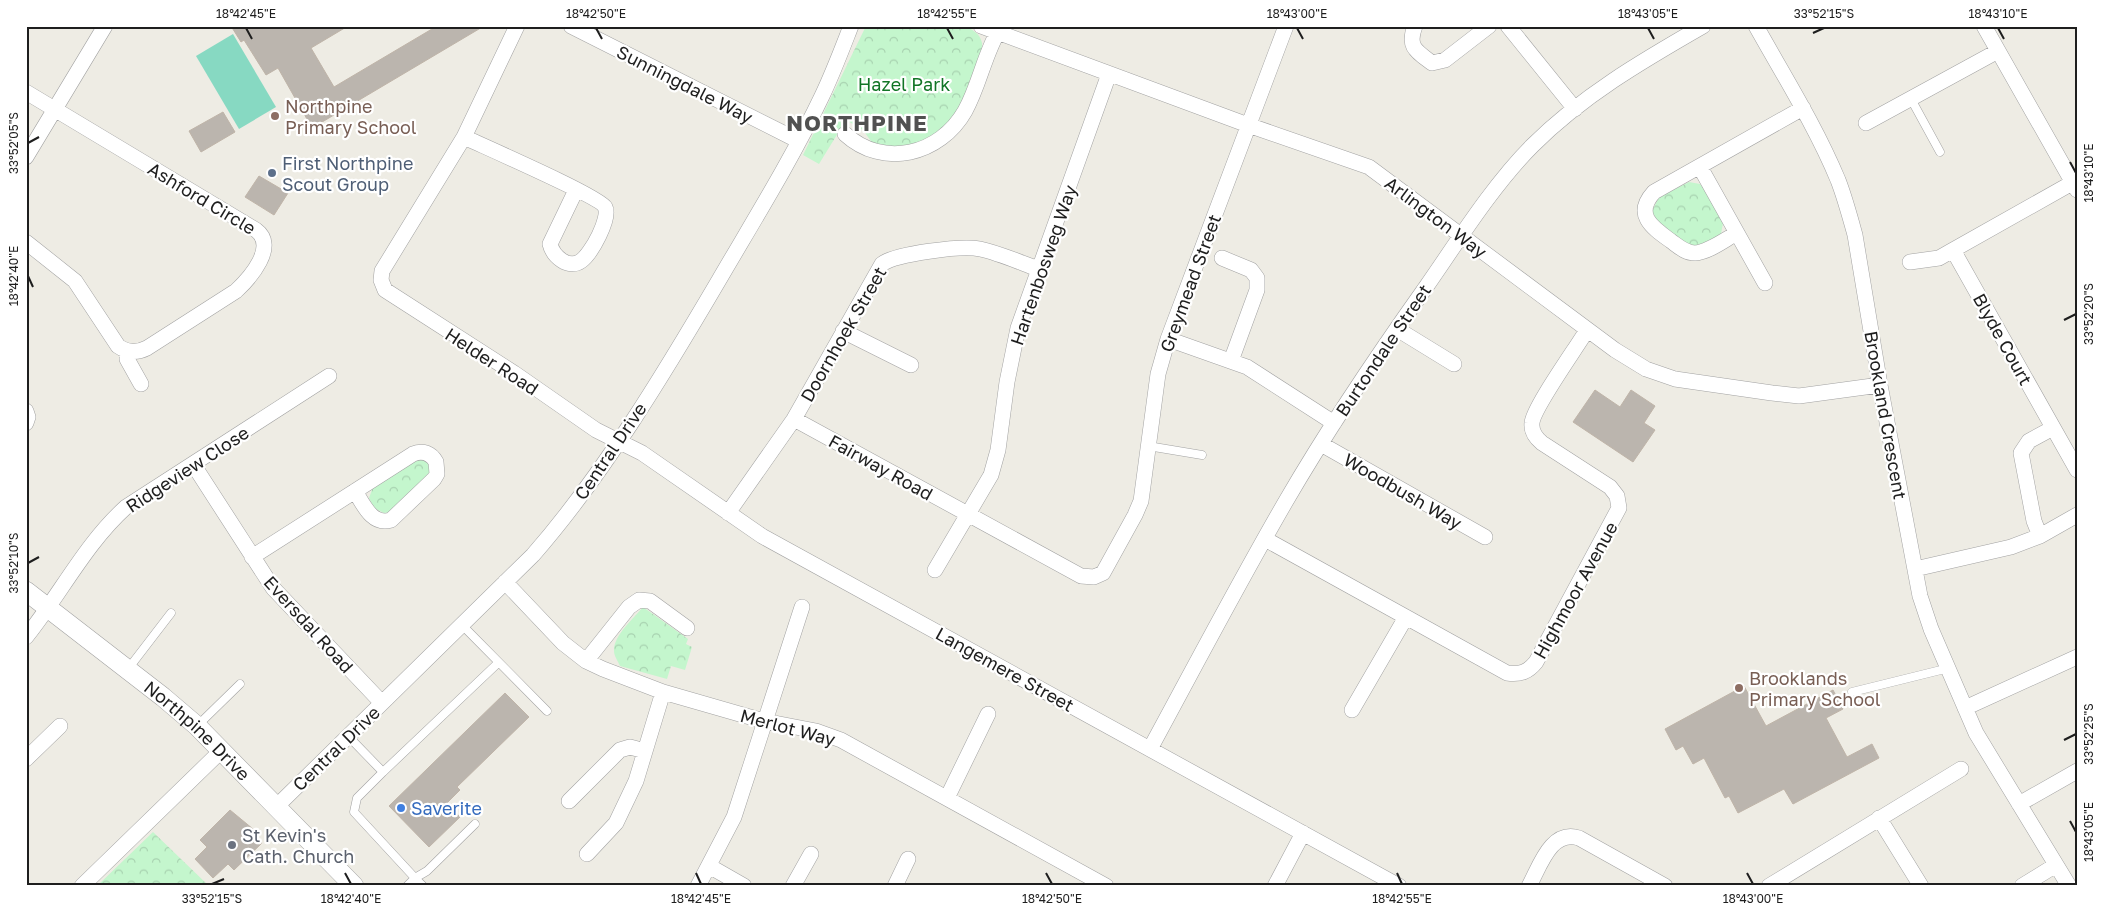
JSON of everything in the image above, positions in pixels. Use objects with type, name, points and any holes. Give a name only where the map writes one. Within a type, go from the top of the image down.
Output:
[{"type":"street","points":[[26,157],[105,26]]},
{"type":"street","points":[[517,26],[464,137],[598,200],[605,206],[607,215],[605,223],[587,256],[580,262],[572,264],[558,258],[552,252],[550,244],[576,190]]},
{"type":"street","name":"Sunningdale Way","points":[[571,26],[799,141]]},
{"type":"street","name":"Central Drive","points":[[276,807],[462,625],[554,531],[617,441],[685,338],[799,141],[823,95],[851,26]]},
{"type":"street","name":"Arlington Way","points":[[981,26],[999,29],[1109,74],[1369,167],[1630,361],[1675,379],[1798,396],[1880,385]]},
{"type":"street","name":"Greymead Street","points":[[1094,577],[1106,569],[1135,516],[1141,501],[1158,374],[1168,339],[1286,26]]},
{"type":"street","points":[[1415,26],[1411,37],[1414,49],[1432,63],[1445,60],[1488,26]]},
{"type":"street","points":[[1508,26],[1575,109]]},
{"type":"street","name":"Burtondale Street","points":[[1150,749],[1265,539],[1334,422],[1461,237],[1523,156],[1575,109],[1617,76],[1703,26]]},
{"type":"street","name":"Brookland Crescent","points":[[1756,26],[1803,108],[1838,180],[1856,235],[1880,385],[1914,569],[1925,611],[1980,740],[2069,886]]},
{"type":"street","points":[[1910,262],[1939,258],[2074,187],[1984,26]]},
{"type":"street","points":[[845,134],[861,147],[881,154],[912,153],[932,144],[951,129],[966,110],[990,44],[999,29]]},
{"type":"street","points":[[1866,123],[1998,51]]},
{"type":"street","name":"Hartenbosweg Way","points":[[968,514],[994,466],[1012,356],[1038,269],[1068,194],[1109,74]]},
{"type":"street","points":[[26,92],[55,110]]},
{"type":"street","points":[[1737,233],[1702,252],[1690,253],[1676,245],[1649,223],[1645,211],[1646,204],[1654,192],[1803,108]]},
{"type":"street","name":"Ashford Circle","points":[[55,110],[256,230],[264,238],[263,254],[236,291],[148,348],[141,351],[128,351]]},
{"type":"street","name":"Helder Road","points":[[464,137],[382,271],[382,286],[390,295],[514,374],[596,430],[617,441]]},
{"type":"street","points":[[1700,167],[1765,283]]},
{"type":"street","points":[[26,242],[76,281],[118,346],[128,351],[127,359],[141,384]]},
{"type":"street","name":"Doornhoek Street","points":[[728,513],[794,419],[877,269],[894,257],[971,248],[986,250],[1038,269]]},
{"type":"street","name":"Blyde Court","points":[[1953,250],[2077,470]]},
{"type":"street","points":[[1222,258],[1251,270],[1257,283],[1257,290],[1231,361]]},
{"type":"street","points":[[1397,329],[1454,364]]},
{"type":"street","name":"Highmoor Avenue","points":[[1265,539],[1508,673],[1520,674],[1526,671],[1536,662],[1619,508],[1617,496],[1610,487],[1542,443],[1533,434],[1532,427],[1536,412],[1587,330]]},
{"type":"street","points":[[843,331],[911,365]]},
{"type":"street","points":[[1168,339],[1231,361],[1261,375],[1334,422]]},
{"type":"street","name":"Ridgeview Close","points":[[26,637],[116,516],[126,507],[329,376]]},
{"type":"street","points":[[26,411],[28,417],[26,423]]},
{"type":"street","name":"Fairway Road","points":[[794,419],[1082,576],[1094,577]]},
{"type":"street","points":[[2040,536],[2034,520],[2020,453],[2029,441],[2053,428]]},
{"type":"street","name":"Langemere Street","points":[[617,441],[642,453],[762,536],[1399,886]]},
{"type":"street","name":"Woodbush Way","points":[[1321,444],[1485,537]]},
{"type":"street","points":[[252,557],[354,491],[418,452],[429,454],[436,462],[438,468],[434,479],[391,520],[382,522],[374,518],[354,491]]},
{"type":"street","name":"Eversdal Road","points":[[193,464],[252,557],[285,602],[382,703]]},
{"type":"street","points":[[935,570],[968,514]]},
{"type":"street","points":[[1914,569],[2011,547],[2040,536],[2077,516]]},
{"type":"street","name":"Merlot Way","points":[[505,582],[563,642],[586,661],[663,692],[764,721],[803,728],[835,738],[1106,886]]},
{"type":"street","name":"Northpine Drive","points":[[26,591],[128,669],[197,726],[354,886]]},
{"type":"street","points":[[586,661],[629,607],[639,600],[650,601],[687,628]]},
{"type":"street","points":[[698,886],[734,817],[802,607]]},
{"type":"street","points":[[1352,710],[1406,617]]},
{"type":"street","points":[[1965,708],[2077,657]]},
{"type":"street","points":[[587,854],[616,823],[636,781],[663,692]]},
{"type":"street","points":[[947,798],[988,714]]},
{"type":"street","points":[[26,759],[60,726]]},
{"type":"street","points":[[569,801],[620,750],[630,747],[646,751]]},
{"type":"street","points":[[82,886],[222,750]]},
{"type":"street","points":[[1769,886],[1961,768]]},
{"type":"street","points":[[2019,804],[2077,771]]},
{"type":"street","points":[[1880,818],[1921,886]]},
{"type":"street","points":[[1275,886],[1303,833]]},
{"type":"street","points":[[1529,886],[1553,844],[1568,836],[1579,838],[1665,886]]},
{"type":"street","points":[[793,886],[812,854]]},
{"type":"street","points":[[894,886],[908,859]]},
{"type":"street","points":[[2022,886],[2056,865]]},
{"type":"street","points":[[709,866],[744,886]]},
{"type":"lane","points":[[1911,99],[1940,152]]},
{"type":"lane","points":[[1148,446],[1202,455]]},
{"type":"lane","points":[[128,669],[171,613]]},
{"type":"lane","points":[[462,625],[547,711]]},
{"type":"lane","points":[[423,886],[354,812],[357,798],[498,663]]},
{"type":"lane","points":[[1852,692],[1949,668]]},
{"type":"lane","points":[[197,726],[240,684]]},
{"type":"lane","points":[[348,736],[383,772]]},
{"type":"lane","points":[[407,886],[415,878],[427,871],[475,824]]},
{"type":"green space","name":"Hazel Park","points":[[866,26],[963,26],[977,34],[982,43],[982,50],[962,102],[950,121],[933,136],[922,142],[904,146],[892,147],[873,144],[863,130],[846,120],[819,164],[803,155]]},
{"type":"green space","points":[[233,34],[276,107],[239,129],[196,56]]},
{"type":"green space","points":[[1689,182],[1700,184],[1723,223],[1721,234],[1703,246],[1691,247],[1658,224],[1652,211],[1659,197]]},
{"type":"green space","points":[[419,458],[430,463],[430,474],[390,512],[384,513],[374,508],[369,498],[373,487]]},
{"type":"green space","points":[[643,607],[688,639],[686,644],[692,647],[685,670],[671,666],[667,679],[620,666],[615,655],[615,645],[620,633]]},
{"type":"green space","points":[[153,832],[209,886],[97,886]]},
{"type":"building","points":[[231,26],[348,26],[311,48],[334,87],[437,26],[484,26],[312,128],[278,68],[266,75],[244,40],[241,42]]},
{"type":"building","points":[[223,112],[235,132],[201,152],[189,131]]},
{"type":"building","points":[[259,176],[288,193],[274,215],[245,197]]},
{"type":"building","points":[[1595,390],[1620,407],[1631,390],[1655,406],[1644,423],[1655,430],[1633,462],[1573,422]]},
{"type":"building","points":[[1744,686],[1766,726],[1833,690],[1843,709],[1826,718],[1847,757],[1872,744],[1879,758],[1793,804],[1784,789],[1738,813],[1729,796],[1725,798],[1704,758],[1693,764],[1683,746],[1676,750],[1665,729]]},
{"type":"building","points":[[505,693],[529,717],[457,787],[460,790],[447,803],[460,817],[429,847],[389,806]]},
{"type":"building","name":"St Kevin's Cath. Church","points":[[230,810],[253,829],[251,831],[262,843],[234,870],[228,864],[213,878],[195,859],[207,847],[200,840]]},
{"type":"place","name":"Northpine Primary School","points":[[275,116]]},
{"type":"place","name":"First Northpine Scout Group","points":[[272,173]]},
{"type":"place","name":"Brooklands Primary School","points":[[1739,688]]},
{"type":"place","name":"Saverite","points":[[401,808]]},
{"type":"place","name":"St Kevin's Cath. Church","points":[[232,845]]},
{"type":"district","name":"NORTHPINE","points":[[857,122]]}]
